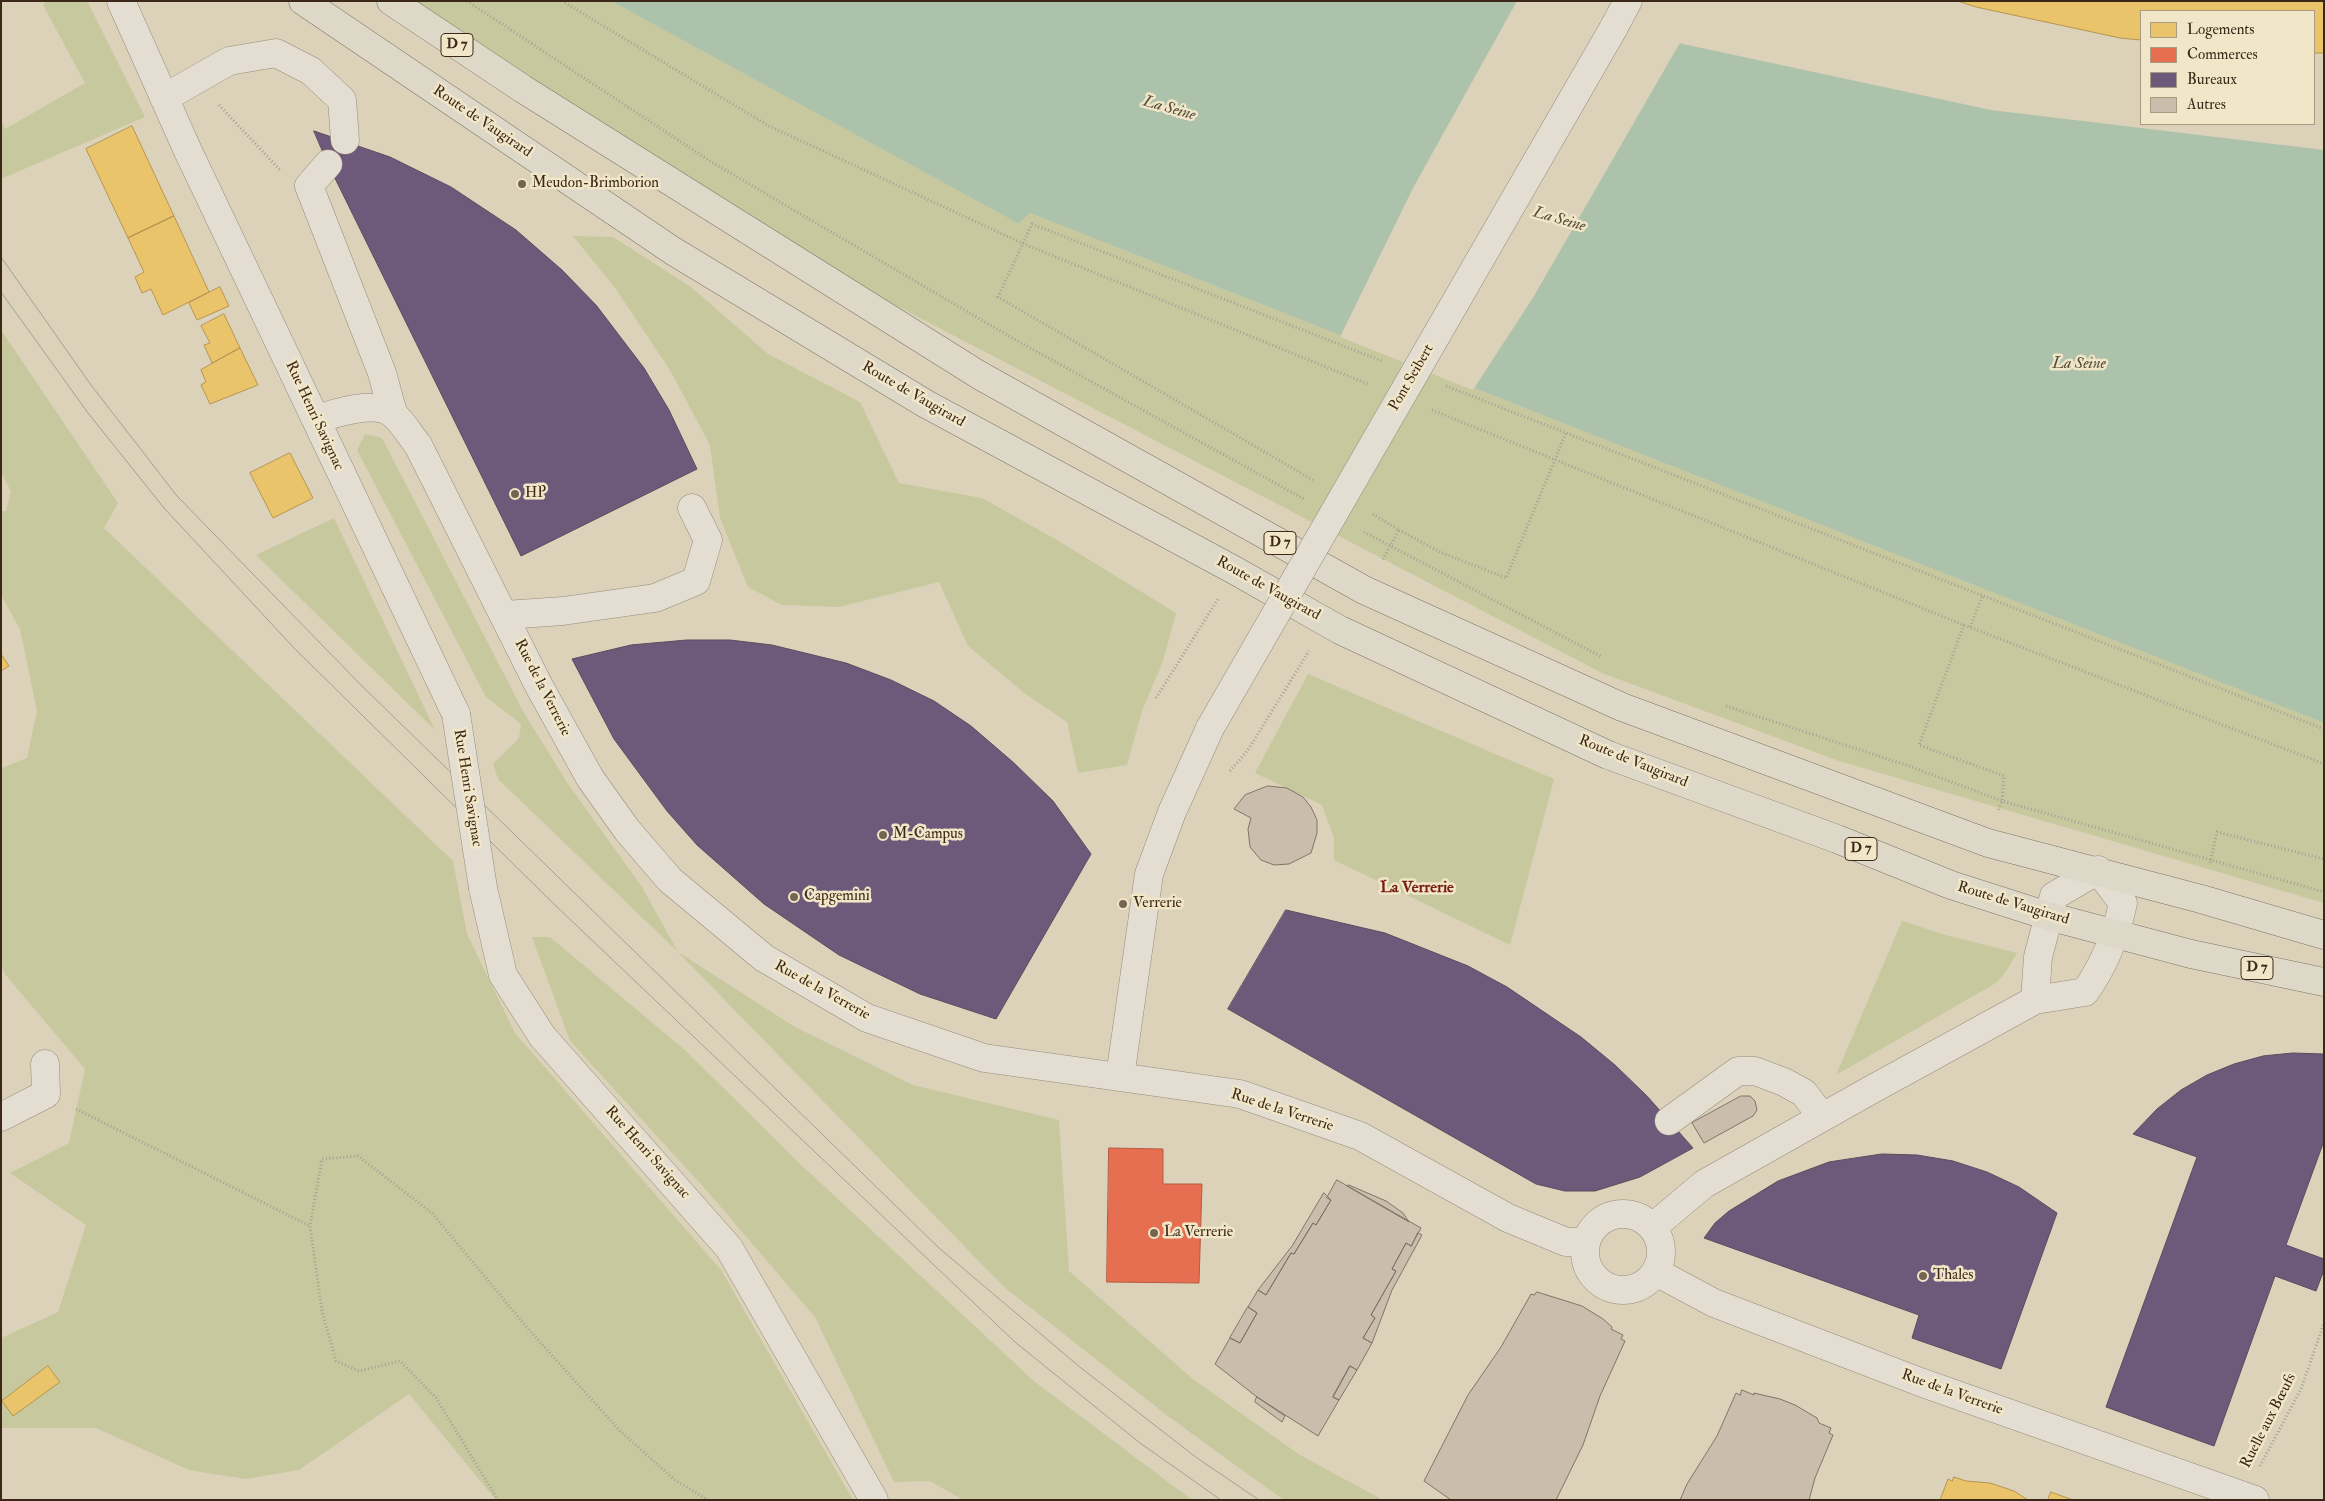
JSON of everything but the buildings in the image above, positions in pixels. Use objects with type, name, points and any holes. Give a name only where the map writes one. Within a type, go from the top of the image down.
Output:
[{"type":"main road","name":"Route de Vaugirard","points":[[302,1],[690,262],[926,404],[1234,570],[1340,630],[1608,755],[1837,839],[1952,885],[2048,916],[2191,954],[2324,982]]},
{"type":"main road","name":"D 7","points":[[391,1],[523,89],[979,375],[1364,590],[1622,707],[1988,843],[2098,870],[2324,935]]},
{"type":"street","name":"Pont Seibert","points":[[1120,1077],[1149,874],[1172,812],[1210,728],[1628,1]]},
{"type":"street","name":"Rue Henri Savignac","points":[[130,9],[164,98],[456,714],[483,888],[503,975],[542,1036],[730,1248],[874,1500]]},
{"type":"street","points":[[164,98],[229,61],[276,54],[311,71],[342,100],[345,140]]},
{"type":"street","points":[[328,164],[309,186],[382,373],[393,413]]},
{"type":"street","points":[[316,420],[335,413],[371,407],[393,413]]},
{"type":"street","name":"Rue de la Verrerie","points":[[393,413],[418,445],[539,686],[590,778],[627,830],[670,880],[764,958],[867,1018],[984,1058],[1240,1094],[1360,1136],[1508,1218],[1566,1242],[1586,1242]]},
{"type":"street","points":[[505,615],[563,611],[655,598],[696,581],[708,540],[692,508]]},
{"type":"street","points":[[1653,1227],[1704,1184],[2035,1000],[2085,992],[2099,973],[2117,933],[2123,903],[2098,870],[2054,896],[2038,957],[2035,1000]]},
{"type":"street","points":[[1,1117],[46,1094],[45,1064]]},
{"type":"street","points":[[1668,1121],[1738,1071],[1755,1071],[1784,1082],[1804,1093],[1822,1117]]},
{"type":"street","points":[[1623,1213],[1640,1217],[1653,1227],[1662,1249],[1661,1261],[1656,1272],[1645,1284],[1631,1290],[1615,1290],[1601,1284],[1590,1272],[1585,1257],[1586,1242],[1593,1227],[1606,1217],[1623,1213]]},
{"type":"street","name":"Rue de la Verrerie","points":[[1656,1272],[1714,1303],[1920,1382],[2249,1498]]},
{"type":"path","points":[[196,81],[275,167],[309,186]]},
{"type":"path","points":[[1314,480],[998,297],[1032,224],[1391,364]]},
{"type":"path","points":[[1437,382],[2324,729]]},
{"type":"path","points":[[1365,510],[1440,552],[1506,578],[1566,433]]},
{"type":"path","points":[[1390,547],[1400,530]]},
{"type":"path","points":[[1156,698],[1234,570]]},
{"type":"path","points":[[1970,626],[1983,595]]},
{"type":"path","points":[[1964,624],[1919,746],[2004,776],[2002,801]]},
{"type":"path","points":[[1230,772],[1248,750],[1314,644]]},
{"type":"path","points":[[2210,861],[2218,832],[2324,859]]},
{"type":"path","points":[[46,1094],[310,1226]]},
{"type":"path","points":[[498,1500],[436,1398],[400,1361],[359,1371],[336,1361],[322,1311],[310,1226],[322,1159],[358,1156],[432,1213],[529,1330],[621,1432],[675,1480],[708,1500]]},
{"type":"path","name":"Ruelle aux Bœufs","points":[[2249,1498],[2301,1390],[2324,1323]]},
{"type":"shaded area","points":[[47,1],[87,1],[145,117],[1,179],[1,119],[5,129],[85,83],[43,5]]},
{"type":"shaded area","points":[[409,1],[611,1],[1019,224],[1030,213],[2324,723],[2324,903],[1839,761],[1602,673],[845,279]]},
{"type":"shaded area","points":[[573,236],[613,237],[691,287],[768,354],[860,402],[899,483],[982,498],[1057,540],[1176,613],[1163,661],[1142,711],[1127,765],[1078,773],[1067,722],[1024,693],[968,646],[939,582],[839,607],[782,605],[748,587],[720,518],[710,445],[670,370],[615,288]]},
{"type":"shaded area","points":[[1,330],[118,503],[104,528],[453,861],[467,934],[515,1033],[721,1270],[853,1500],[496,1500],[409,1394],[299,1470],[245,1479],[189,1470],[96,1428],[1,1428],[1,1338],[58,1312],[86,1225],[10,1173],[69,1143],[85,1069],[4,973],[1,963],[1,768],[27,758],[37,711],[20,629],[1,595],[1,511],[6,511],[11,491],[1,473]]},
{"type":"shaded area","points":[[365,434],[382,438],[523,711],[566,781],[642,887],[678,952],[498,779],[493,764],[519,738],[521,724],[486,697],[357,450]]},
{"type":"shaded area","points":[[334,518],[435,730],[256,555]]},
{"type":"shaded area","points":[[1308,674],[1554,779],[1510,945],[1334,860],[1334,838],[1322,805],[1255,773]]},
{"type":"shaded area","points":[[1902,921],[1946,935],[2017,953],[2005,973],[1996,983],[1836,1075]]},
{"type":"shaded area","points":[[532,937],[550,937],[685,1050],[797,1161],[1035,1382],[1192,1500],[963,1500],[930,1481],[894,1482],[815,1317],[708,1192],[570,1041]]},
{"type":"shaded area","points":[[678,952],[795,1027],[913,1085],[1059,1120],[1069,1271],[1194,1380],[1300,1455],[1383,1500],[1285,1500],[1169,1417],[1003,1286]]},
{"type":"water","name":"La Seine","points":[[611,1],[1546,1],[1613,29],[1991,110],[2324,150],[2324,723],[1030,213],[1019,224]]},
{"type":"pier","points":[[1517,1],[1553,1],[1614,26],[1681,41],[1534,296],[1473,390],[1340,337],[1413,188]]},
{"type":"tram line","points":[[1,257],[91,385],[177,496],[360,684],[939,1248],[1081,1368],[1197,1458],[1259,1500]]},
{"type":"tram line","points":[[1,292],[88,413],[164,508],[294,648],[556,906],[1015,1342],[1140,1443],[1221,1500]]},
{"type":"place","name":"Meudon-Brimborion","points":[[522,184]]},
{"type":"place","name":"HP","points":[[515,494]]},
{"type":"place","name":"M-Campus","points":[[883,835]]},
{"type":"place","name":"Capgemini","points":[[794,897]]},
{"type":"place","name":"Verrerie","points":[[1123,904]]},
{"type":"place","name":"La Verrerie","points":[[1154,1233]]},
{"type":"place","name":"Thales","points":[[1923,1276]]},
{"type":"district","name":"La Verrerie","points":[[1417,889]]}]
